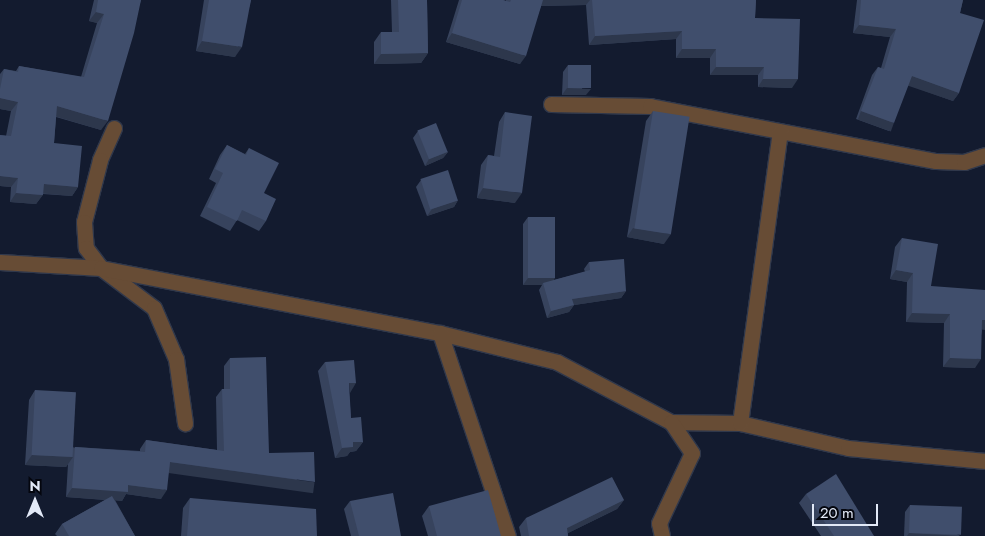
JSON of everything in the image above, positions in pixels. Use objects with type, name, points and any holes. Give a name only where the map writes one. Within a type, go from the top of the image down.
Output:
[{"type":"street","points":[[551,104],[650,106],[936,161],[964,162],[985,155]]},
{"type":"street","points":[[114,128],[100,160],[84,222],[86,248],[101,268],[154,308],[176,359],[185,423]]},
{"type":"street","points":[[740,423],[780,132]]},
{"type":"street","points":[[0,262],[101,268],[440,333],[557,362],[671,422],[740,423],[848,448],[985,461]]},
{"type":"street","points":[[440,333],[508,536]]},
{"type":"street","points":[[662,536],[660,523],[692,453],[671,422]]},
{"type":"building","points":[[98,0],[141,0],[134,33],[108,121],[57,106],[54,143],[82,146],[78,187],[44,184],[43,195],[16,193],[18,178],[0,176],[0,135],[11,136],[18,102],[0,98],[4,69],[18,72],[19,66],[84,77],[104,14],[96,12]]},
{"type":"building","points":[[209,0],[251,0],[242,47],[202,41]]},
{"type":"building","points":[[398,0],[427,0],[428,53],[381,54],[381,32],[399,32]]},
{"type":"building","points":[[462,0],[503,0],[510,2],[511,0],[543,0],[526,56],[452,33]]},
{"type":"building","points":[[592,0],[756,0],[755,18],[800,19],[798,79],[763,79],[764,67],[716,67],[716,49],[682,49],[682,31],[595,36]]},
{"type":"building","points":[[861,0],[963,0],[960,13],[984,20],[959,93],[912,76],[894,123],[861,111],[878,67],[884,69],[896,29],[859,25]]},
{"type":"building","points":[[568,65],[591,65],[591,88],[568,88]]},
{"type":"building","points":[[653,111],[690,117],[671,234],[634,229]]},
{"type":"building","points":[[505,112],[532,116],[522,193],[483,188],[488,155],[500,157]]},
{"type":"building","points":[[436,123],[448,152],[429,159],[417,130]]},
{"type":"building","points":[[227,145],[246,155],[249,148],[279,163],[264,193],[276,199],[266,221],[242,210],[237,221],[207,207],[223,173],[215,169]]},
{"type":"building","points":[[448,170],[458,200],[430,209],[420,179]]},
{"type":"building","points":[[528,217],[555,217],[555,278],[528,278]]},
{"type":"building","points":[[902,238],[938,244],[931,286],[985,290],[985,320],[982,320],[981,359],[950,358],[950,314],[912,313],[913,273],[896,270]]},
{"type":"building","points":[[624,259],[626,291],[572,299],[574,305],[551,311],[543,283],[590,270],[589,262]]},
{"type":"building","points":[[266,357],[269,453],[314,452],[315,482],[170,462],[167,490],[128,485],[128,492],[72,488],[75,447],[145,452],[146,440],[224,451],[222,389],[230,389],[230,358]]},
{"type":"building","points":[[354,360],[356,383],[349,383],[351,418],[361,417],[363,442],[353,442],[353,447],[342,448],[325,362]]},
{"type":"building","points":[[35,390],[76,392],[73,457],[32,455]]},
{"type":"building","points":[[836,474],[874,536],[834,536],[806,494]]},
{"type":"building","points":[[612,477],[624,500],[567,528],[568,536],[529,536],[526,518]]},
{"type":"building","points":[[488,490],[501,536],[437,536],[429,506]]},
{"type":"building","points":[[393,493],[401,536],[359,536],[350,501]]},
{"type":"building","points":[[112,496],[135,536],[69,536],[62,524]]},
{"type":"building","points":[[190,498],[316,509],[317,536],[187,536]]},
{"type":"building","points":[[910,505],[962,507],[961,535],[909,533]]}]
